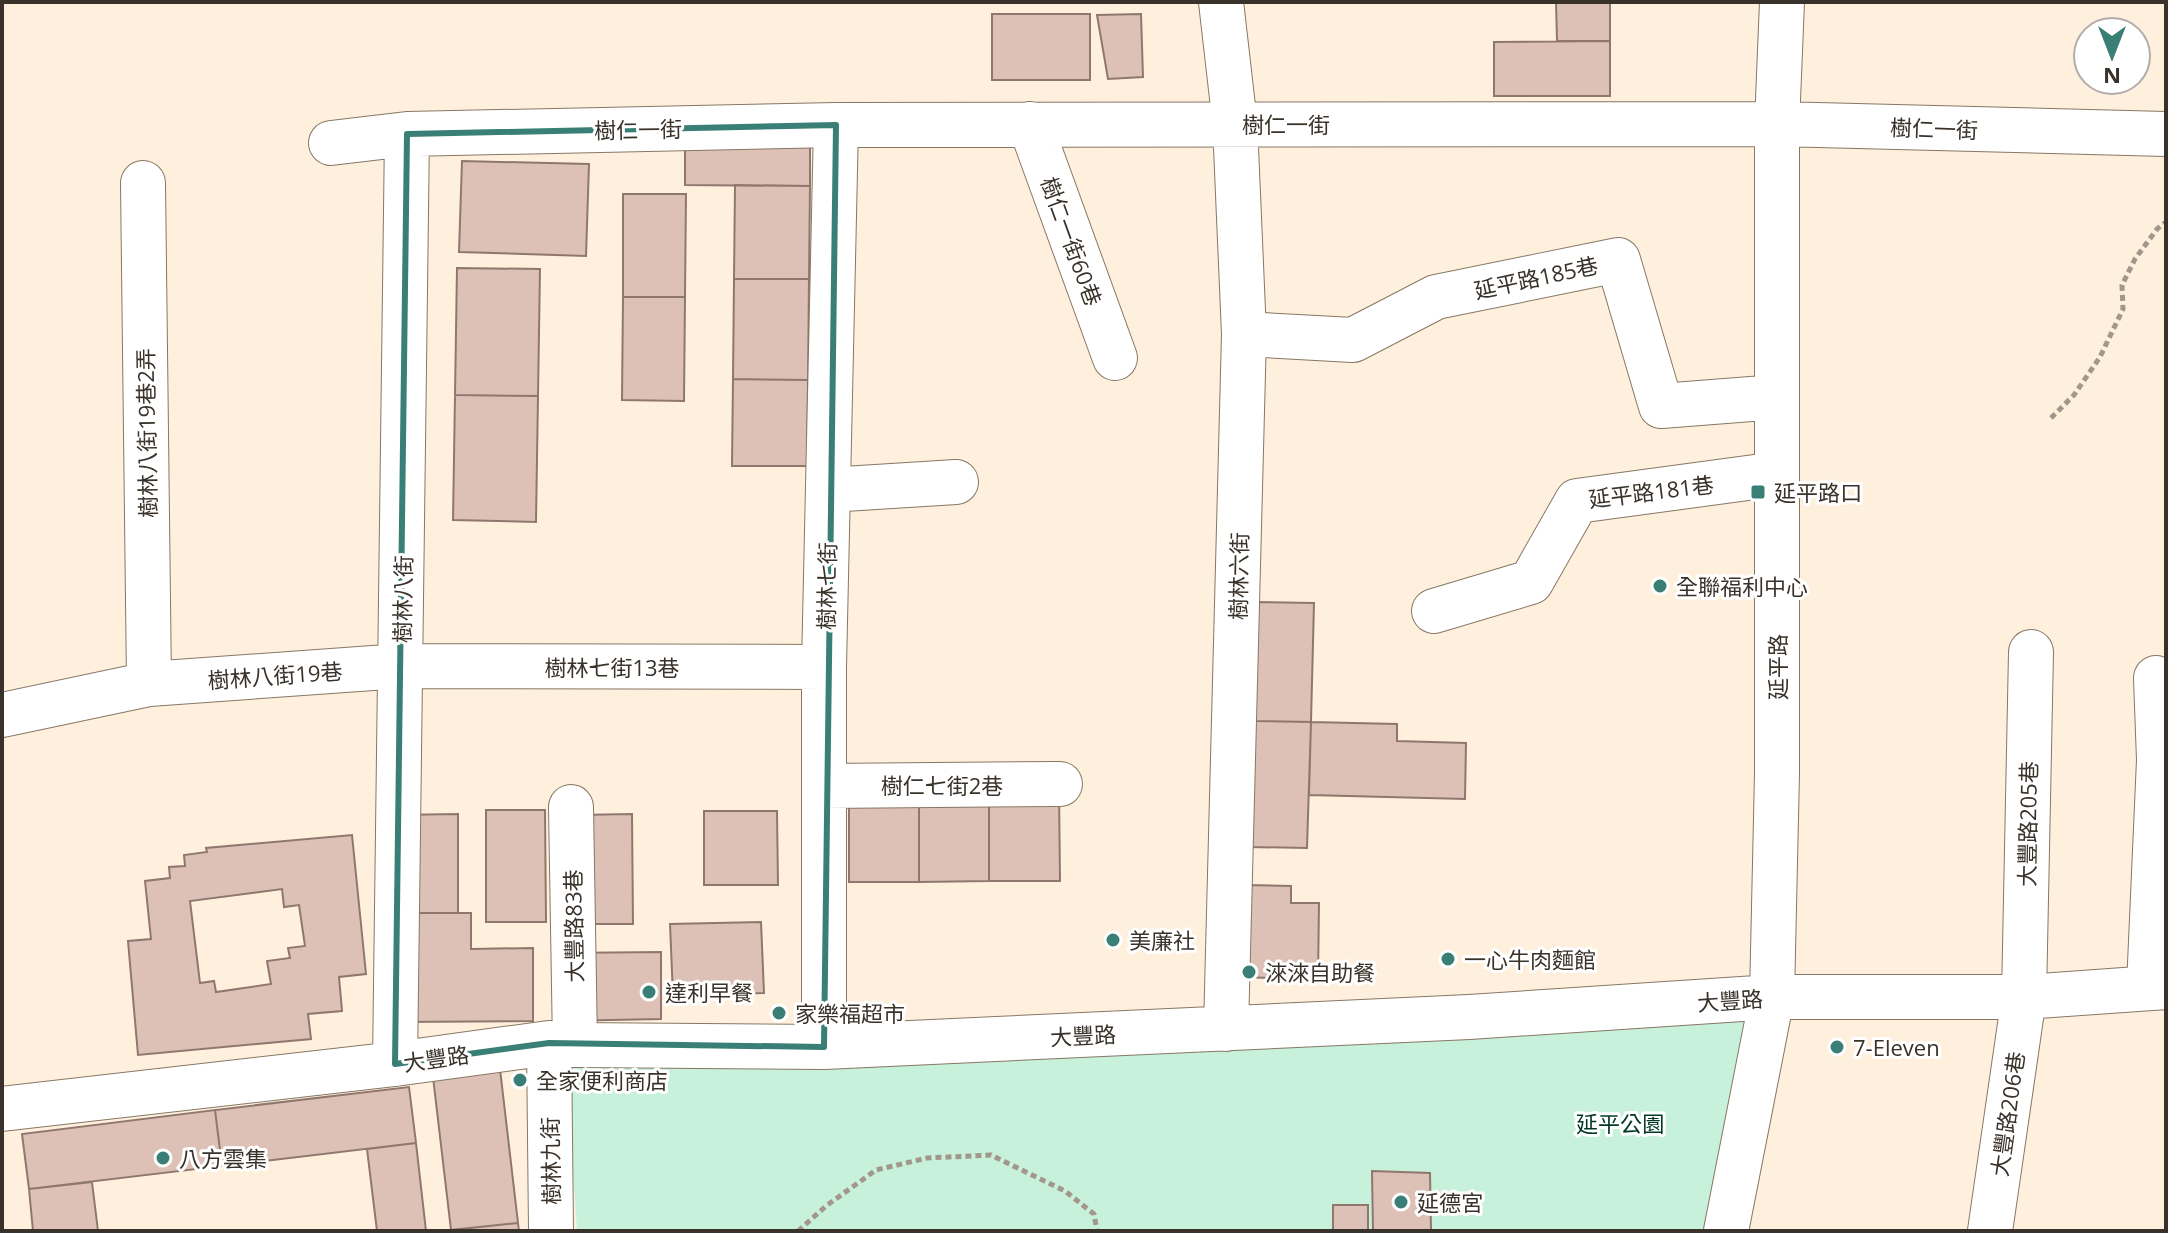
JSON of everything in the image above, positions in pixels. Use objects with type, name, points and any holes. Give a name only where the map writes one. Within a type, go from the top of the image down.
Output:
[{"type":"street","name":"樹林六街","points":[[1221,2],[1235,124],[1244,334],[1226,1029]]},
{"type":"street","name":"延平路","points":[[1726,1231],[1772,997],[1777,773],[1777,124],[1782,2]]},
{"type":"street","name":"樹仁一街","points":[[331,143],[407,134],[1030,124],[1777,124],[2166,134]]},
{"type":"street","name":"樹仁一街60巷","points":[[1030,124],[1115,358]]},
{"type":"street","name":"樹林七街","points":[[824,1047],[824,667],[836,125]]},
{"type":"street","name":"樹林八街","points":[[395,1064],[407,134]]},
{"type":"street","name":"樹林八街19巷2弄","points":[[143,183],[149,684]]},
{"type":"street","name":"延平路185巷","points":[[1244,334],[1353,340],[1436,297],[1618,260],[1661,406],[1777,397]]},
{"type":"street","name":"延平路181巷","points":[[1434,611],[1531,582],[1577,501],[1777,474]]},
{"type":"street","points":[[828,490],[956,482]]},
{"type":"street","name":"大豐路205巷","points":[[2024,997],[2031,652]]},
{"type":"street","name":"樹林七街13巷","points":[[401,666],[824,667]]},
{"type":"street","name":"樹林八街19巷","points":[[2,715],[149,684],[401,666]]},
{"type":"street","points":[[2156,678],[2162,760],[2158,987]]},
{"type":"street","name":"樹仁七街2巷","points":[[824,786],[1060,784]]},
{"type":"street","name":"大豐路83巷","points":[[562,1044],[571,807]]},
{"type":"street","name":"大豐路","points":[[2,1109],[562,1044],[824,1047],[1469,1017],[1772,997],[2024,997],[2158,987]]},
{"type":"street","name":"大豐路206巷","points":[[1990,1231],[2024,997]]},
{"type":"street","name":"樹林九街","points":[[551,1231],[562,1044]]},
{"type":"path","points":[[2051,418],[2074,395],[2100,357],[2123,309],[2122,285],[2135,259],[2157,229],[2166,222]]},
{"type":"path","points":[[798,1231],[826,1206],[876,1170],[927,1158],[991,1155],[1065,1191],[1094,1214],[1097,1231]]},
{"type":"highlighted area","points":[[836,125],[824,1047],[549,1043],[395,1064],[407,134]]},
{"type":"green space","name":"延平公園","points":[[1756,1012],[1708,1231],[577,1231],[566,1064]]},
{"type":"building","points":[[1556,2],[1610,2],[1610,41],[1557,41]]},
{"type":"building","points":[[992,14],[1090,14],[1090,80],[992,80]]},
{"type":"building","points":[[1141,14],[1143,77],[1108,79],[1097,15]]},
{"type":"building","points":[[1610,41],[1610,96],[1494,96],[1494,42]]},
{"type":"building","points":[[685,133],[810,134],[810,186],[685,185]]},
{"type":"building","points":[[462,161],[589,164],[586,256],[459,252]]},
{"type":"building","points":[[735,185],[810,186],[809,279],[734,279]]},
{"type":"building","points":[[623,194],[686,194],[685,297],[623,297]]},
{"type":"building","points":[[457,268],[540,269],[538,396],[455,395]]},
{"type":"building","points":[[734,279],[809,279],[808,380],[733,379]]},
{"type":"building","points":[[623,297],[685,297],[684,401],[622,400]]},
{"type":"building","points":[[733,379],[808,380],[807,466],[732,466]]},
{"type":"building","points":[[455,395],[538,396],[536,522],[453,520]]},
{"type":"building","points":[[1256,602],[1314,603],[1311,722],[1252,721]]},
{"type":"building","points":[[1252,721],[1311,722],[1307,848],[1249,847]]},
{"type":"building","points":[[1311,722],[1397,724],[1397,741],[1466,743],[1465,799],[1309,795]]},
{"type":"building","points":[[849,789],[919,789],[919,882],[849,882]]},
{"type":"building","points":[[919,789],[989,789],[989,881],[919,882]]},
{"type":"building","points":[[989,789],[1059,789],[1060,881],[989,881]]},
{"type":"building","points":[[486,810],[545,810],[546,922],[486,922]]},
{"type":"building","points":[[704,811],[777,811],[778,885],[704,885]]},
{"type":"building","points":[[458,814],[458,913],[398,913],[397,815]]},
{"type":"building","points":[[632,814],[633,924],[579,924],[578,815]]},
{"type":"building","points":[[352,835],[366,974],[339,977],[342,1011],[308,1014],[311,1039],[138,1055],[128,941],[151,939],[145,881],[170,878],[169,867],[185,866],[184,855],[207,852],[206,848]],"holes":[[[282,889],[284,907],[299,905],[305,946],[288,948],[290,958],[267,961],[271,984],[216,992],[214,981],[200,983],[190,901]]]},
{"type":"building","points":[[1244,885],[1291,886],[1291,903],[1319,903],[1318,979],[1236,977]]},
{"type":"building","points":[[398,913],[471,913],[471,949],[533,948],[533,1021],[399,1022]]},
{"type":"building","points":[[761,922],[764,993],[673,996],[670,924]]},
{"type":"building","points":[[661,952],[661,1019],[560,1021],[559,953]]},
{"type":"building","points":[[500,1069],[518,1223],[451,1230],[433,1077]]},
{"type":"building","points":[[409,1087],[416,1143],[222,1166],[215,1110]]},
{"type":"building","points":[[215,1110],[222,1166],[29,1189],[22,1134]]},
{"type":"building","points":[[416,1143],[426,1231],[377,1231],[367,1149]]},
{"type":"building","name":"延德宮","points":[[1372,1171],[1430,1173],[1431,1231],[1373,1231]]},
{"type":"building","points":[[92,1182],[98,1231],[33,1231],[29,1189]]},
{"type":"building","points":[[1333,1205],[1368,1205],[1368,1231],[1333,1231]]},
{"type":"building","points":[[518,1223],[519,1231],[451,1231],[451,1230]]},
{"type":"place","name":"延平路口","points":[[1758,492]]},
{"type":"place","name":"全聯福利中心","points":[[1660,586]]},
{"type":"place","name":"美廉社","points":[[1113,940]]},
{"type":"place","name":"一心牛肉麵館","points":[[1448,959]]},
{"type":"place","name":"淶淶自助餐","points":[[1249,972]]},
{"type":"place","name":"達利早餐","points":[[649,992]]},
{"type":"place","name":"家樂福超市","points":[[779,1013]]},
{"type":"place","name":"7-Eleven","points":[[1837,1047]]},
{"type":"place","name":"全家便利商店","points":[[520,1080]]},
{"type":"place","name":"八方雲集","points":[[163,1158]]},
{"type":"place","name":"延德宮","points":[[1401,1202]]}]
